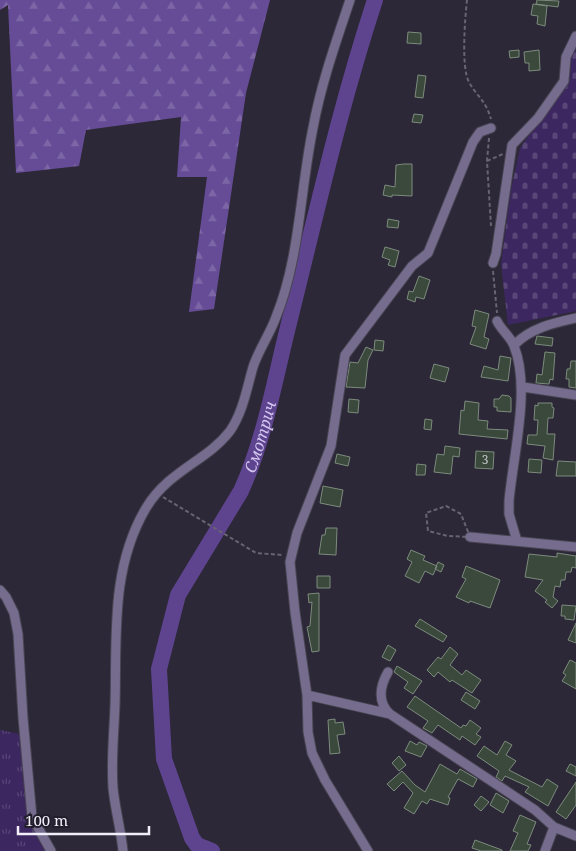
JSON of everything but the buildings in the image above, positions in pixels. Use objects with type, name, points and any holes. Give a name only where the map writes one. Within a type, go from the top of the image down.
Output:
[{"type":"street","points":[[123,851],[112,772],[116,607],[125,560],[138,524],[157,493],[172,477],[223,438],[232,428],[241,409],[253,367],[277,314],[289,270],[313,127],[335,44],[350,0]]},
{"type":"street","points":[[492,263],[496,254],[512,145],[538,118],[564,81],[566,57],[576,36]]},
{"type":"street","points":[[368,851],[314,759],[308,732],[307,695],[294,612],[291,556],[297,533],[331,446],[345,355],[412,266],[428,253],[473,142],[480,132],[491,128]]},
{"type":"street","points":[[514,345],[532,331],[576,318]]},
{"type":"street","points":[[497,320],[501,330],[514,345],[523,387],[509,501],[512,529],[518,541]]},
{"type":"street","points":[[523,387],[576,395]]},
{"type":"street","points":[[470,537],[576,547]]},
{"type":"street","points":[[0,590],[6,596],[14,613],[18,634],[32,817],[51,851]]},
{"type":"street","points":[[388,672],[381,694],[383,704],[390,714]]},
{"type":"street","points":[[307,695],[390,714],[536,810],[554,827],[576,836]]},
{"type":"street","points":[[545,851],[554,827]]},
{"type":"path","points":[[467,0],[464,57],[466,74],[469,83],[483,99],[492,121],[487,161],[491,228]]},
{"type":"path","points":[[487,161],[498,157],[512,145]]},
{"type":"path","points":[[492,263],[497,320]]},
{"type":"path","points":[[157,493],[256,553],[291,556]]},
{"type":"path","points":[[446,506],[460,514],[470,537],[448,536],[428,531],[426,513],[446,506]]},
{"type":"green space","points":[[0,0],[270,0],[246,93],[214,309],[189,312],[207,177],[177,177],[181,117],[86,130],[79,166],[16,173],[8,5],[0,10]]},
{"type":"green space","points":[[576,46],[576,311],[508,325],[501,264],[511,190],[520,148],[570,79],[571,56]]},
{"type":"green space","points":[[0,730],[20,734],[33,825],[45,851],[0,851]]},
{"type":"waterway","name":"Смотрич","points":[[212,851],[197,845],[192,838],[164,759],[159,669],[178,595],[241,491],[257,450],[340,120],[375,0]]}]
